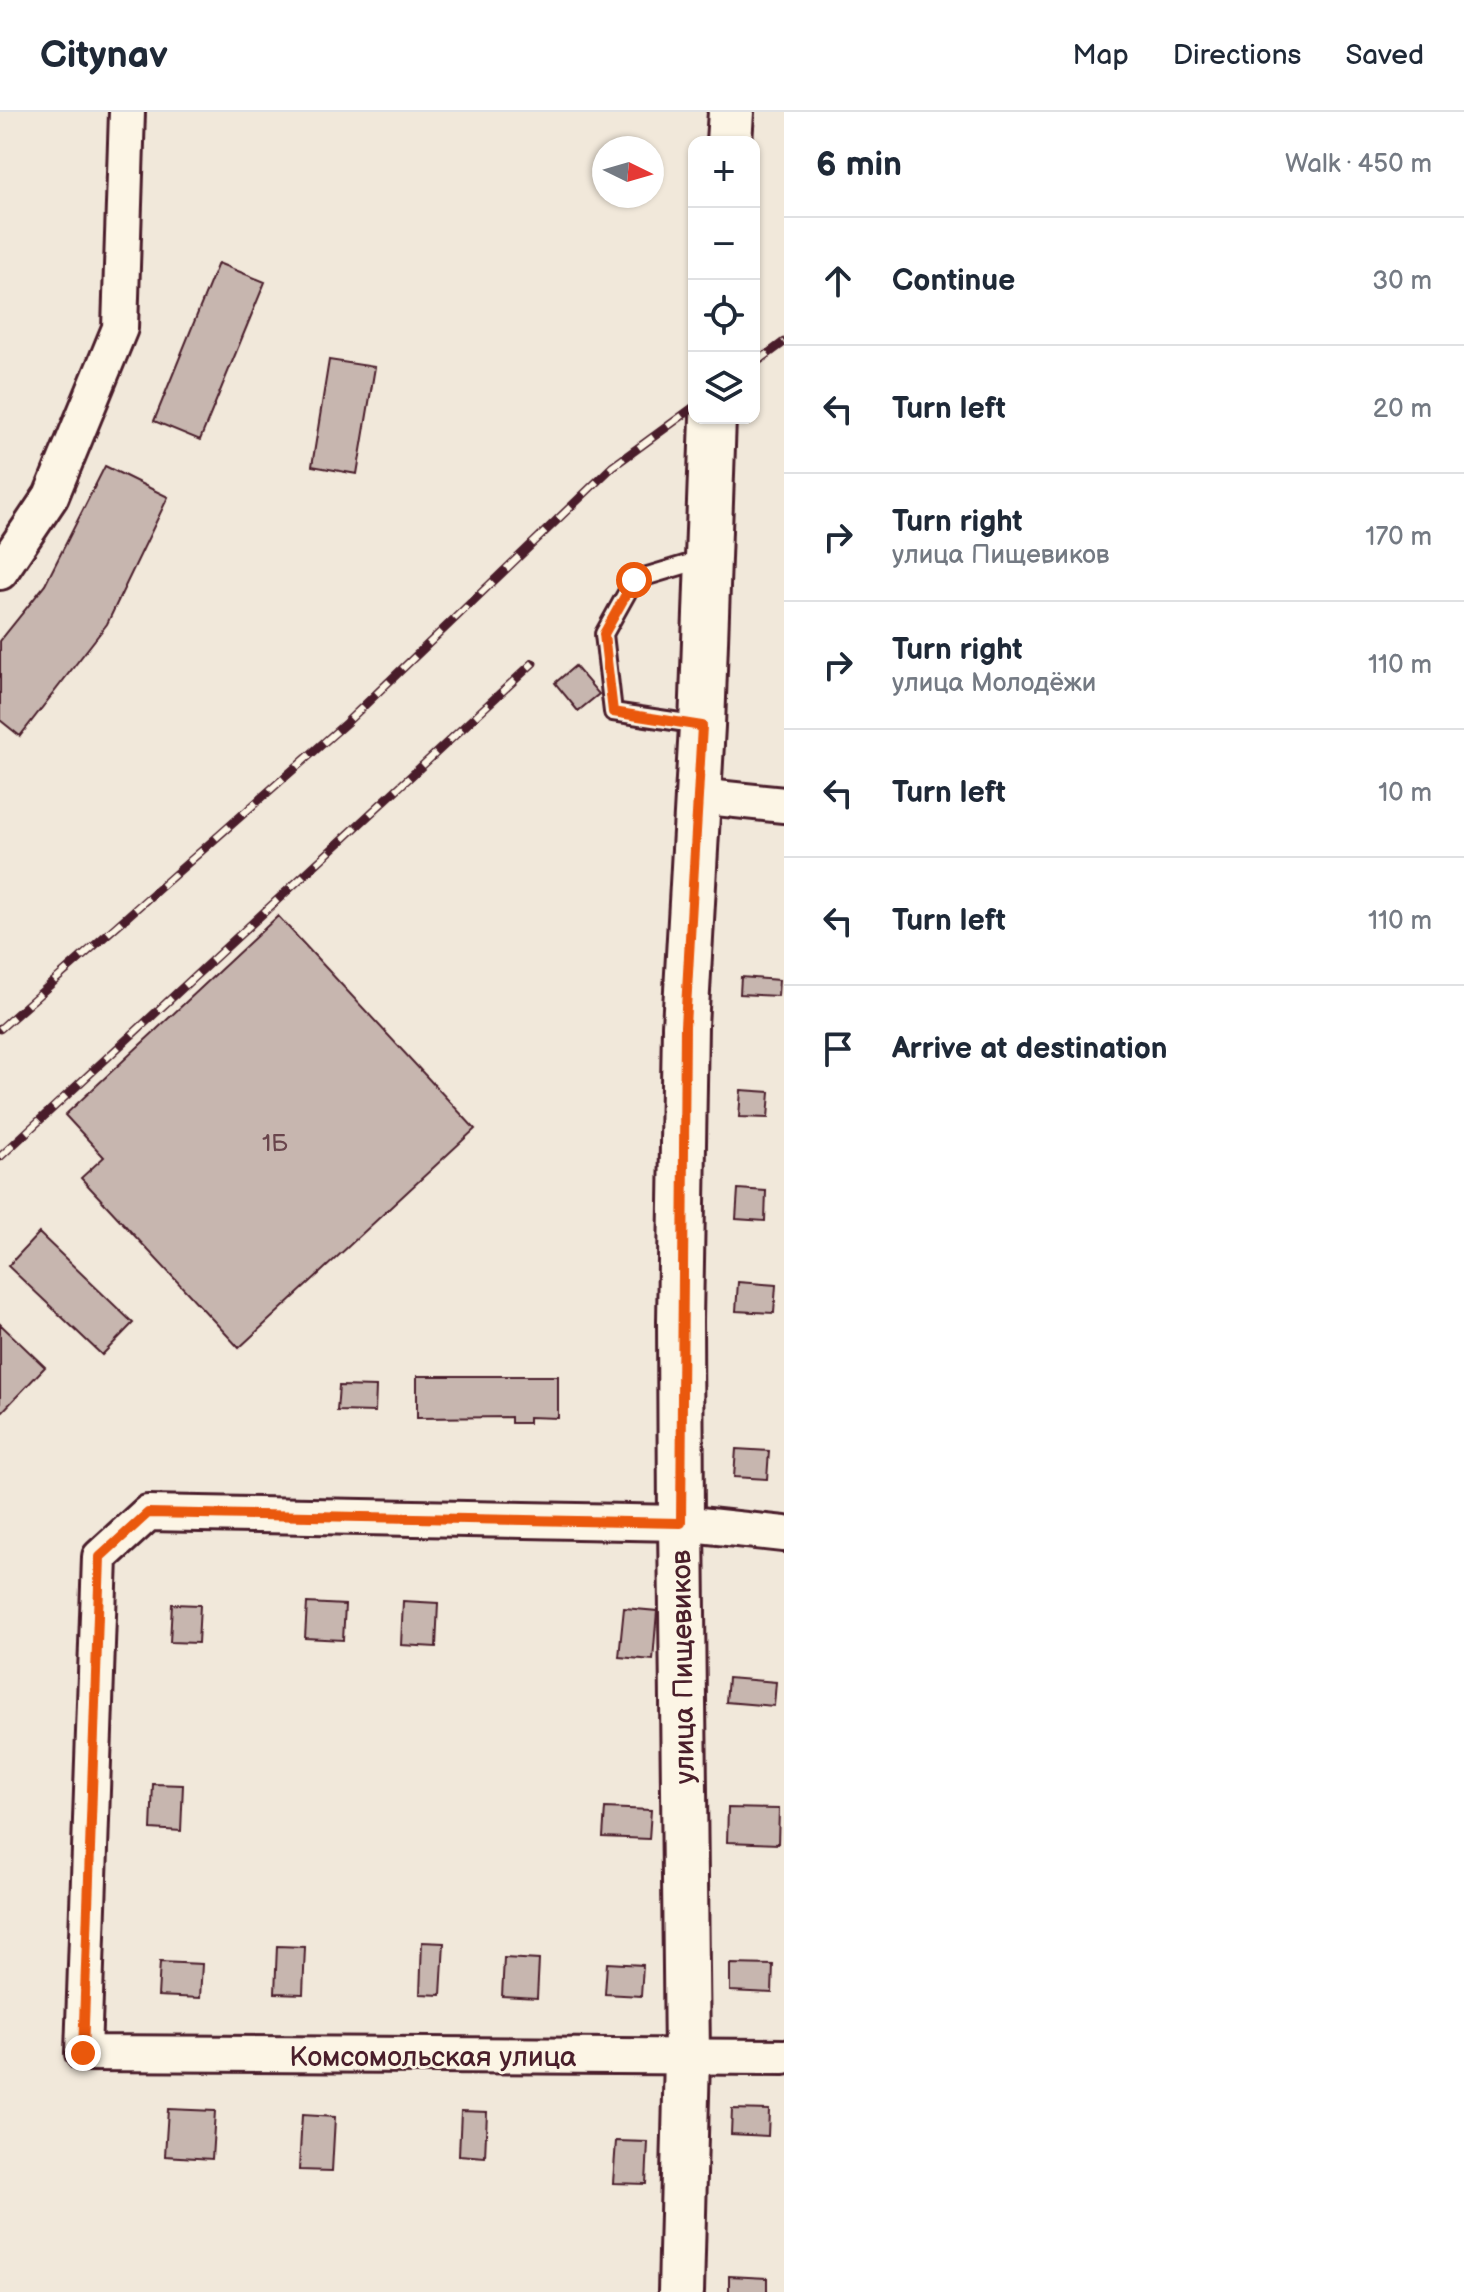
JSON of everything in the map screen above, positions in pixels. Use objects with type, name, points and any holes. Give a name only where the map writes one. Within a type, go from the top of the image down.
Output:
[{"type":"main road","points":[[729,136],[731,112]]},
{"type":"main road","name":"улица Пищевиков","points":[[681,2292],[687,2057],[681,1523],[685,1026],[702,726],[713,424]]},
{"type":"street","points":[[0,572],[51,496],[120,328],[127,112]]},
{"type":"street","points":[[697,796],[784,805]]},
{"type":"street","name":"Комсомольская улица","points":[[681,1523],[148,1513],[100,1557],[83,2053],[784,2057]]},
{"type":"street","points":[[681,1523],[784,1534]]},
{"type":"lane","points":[[702,726],[613,712],[604,634],[634,580],[709,557]]},
{"type":"building","points":[[218,263],[265,282],[200,440],[154,421]]},
{"type":"building","points":[[329,360],[375,367],[357,474],[312,466]]},
{"type":"building","points":[[105,466],[168,497],[107,624],[20,736],[0,720],[0,641],[45,585]]},
{"type":"building","points":[[575,666],[599,694],[578,711],[555,683]]},
{"type":"building","points":[[278,916],[475,1129],[239,1348],[81,1178],[104,1157],[65,1115]]},
{"type":"building","points":[[741,977],[779,980],[778,996],[740,994]]},
{"type":"building","points":[[741,1090],[770,1092],[768,1118],[739,1117]]},
{"type":"building","points":[[738,1189],[766,1191],[765,1221],[736,1219]]},
{"type":"building","points":[[39,1233],[133,1323],[102,1355],[8,1266]]},
{"type":"building","points":[[738,1282],[776,1285],[774,1313],[736,1311]]},
{"type":"building","points":[[0,1324],[45,1367],[0,1414]]},
{"type":"building","points":[[417,1376],[558,1376],[558,1418],[529,1417],[529,1423],[511,1423],[511,1417],[417,1418]]},
{"type":"building","points":[[339,1386],[376,1387],[375,1412],[337,1411]]},
{"type":"building","points":[[736,1449],[769,1451],[767,1479],[734,1477]]},
{"type":"building","points":[[403,1601],[438,1603],[436,1647],[401,1645]]},
{"type":"building","points":[[307,1603],[345,1605],[343,1640],[305,1638]]},
{"type":"building","points":[[172,1604],[200,1605],[198,1643],[170,1642]]},
{"type":"building","points":[[624,1608],[657,1611],[653,1660],[619,1657]]},
{"type":"building","points":[[728,1678],[776,1682],[774,1706],[726,1702]]},
{"type":"building","points":[[153,1784],[183,1785],[181,1831],[151,1829]]},
{"type":"building","points":[[605,1808],[651,1810],[649,1839],[603,1837]]},
{"type":"building","points":[[728,1808],[779,1809],[778,1844],[727,1842]]},
{"type":"building","points":[[422,1942],[444,1943],[441,1995],[420,1994]]},
{"type":"building","points":[[277,1946],[305,1947],[303,1994],[275,1993]]},
{"type":"building","points":[[504,1958],[539,1960],[537,1998],[502,1996]]},
{"type":"building","points":[[160,1962],[202,1964],[200,1998],[158,1996]]},
{"type":"building","points":[[607,1963],[643,1965],[641,1996],[605,1994]]},
{"type":"building","points":[[730,1964],[773,1965],[772,1993],[730,1991]]},
{"type":"building","points":[[168,2109],[215,2111],[212,2159],[165,2156]]},
{"type":"building","points":[[732,2109],[769,2110],[768,2136],[731,2134]]},
{"type":"building","points":[[461,2111],[487,2112],[485,2157],[459,2155]]},
{"type":"building","points":[[302,2115],[335,2117],[332,2171],[299,2170]]},
{"type":"building","points":[[616,2141],[648,2142],[646,2184],[613,2183]]},
{"type":"building","points":[[729,2276],[767,2278],[767,2292],[729,2292]]},
{"type":"railway","points":[[760,360],[784,342]]},
{"type":"railway","points":[[0,1029],[346,723],[612,467],[688,411]]},
{"type":"railway","points":[[0,1157],[533,663]]},
{"type":"route","points":[[83,2053],[100,1557],[148,1513],[681,1523],[680,1321],[685,1026],[702,726],[613,712],[604,634],[634,580]]}]
